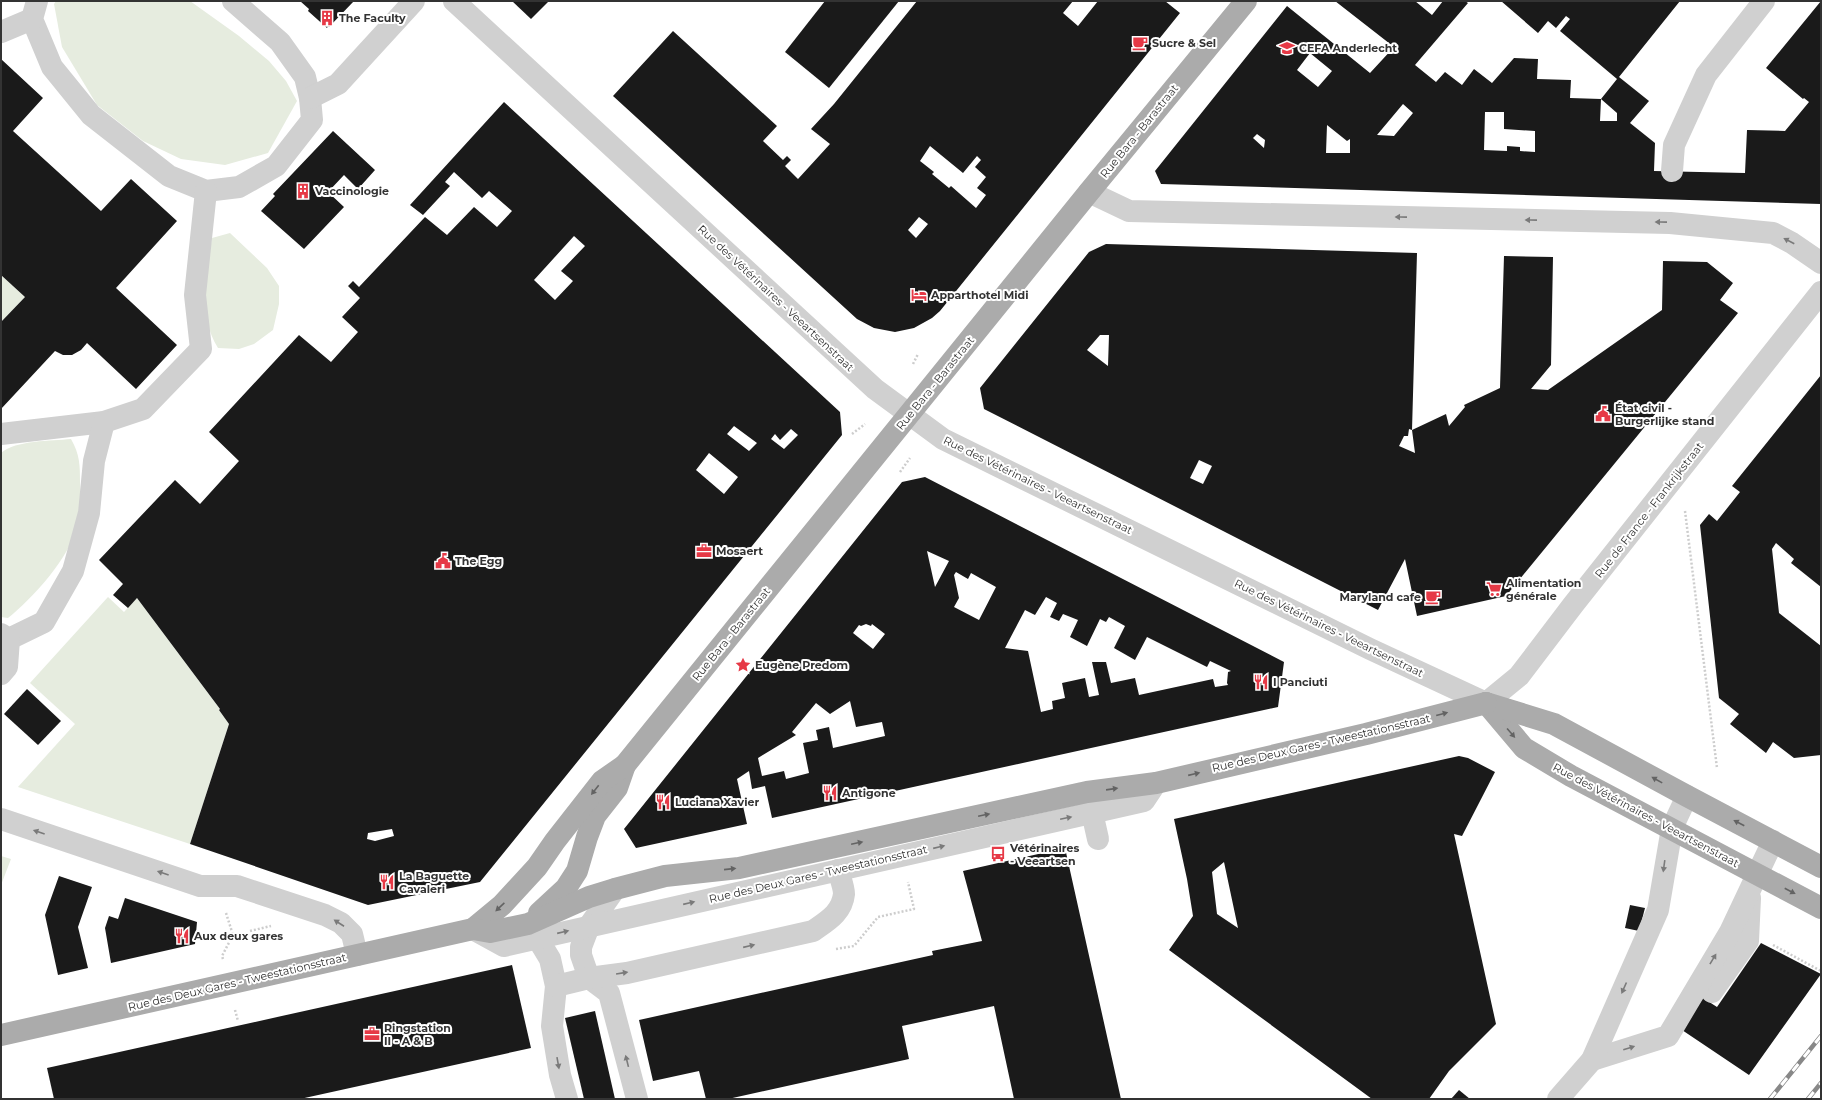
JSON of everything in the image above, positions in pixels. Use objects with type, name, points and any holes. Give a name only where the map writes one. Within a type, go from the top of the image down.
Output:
[{"type":"main road","name":"Rue Bara - Barastraat","points":[[473,929],[502,905],[537,867],[555,841],[602,781],[625,765],[1089,192],[1246,1]]},
{"type":"main road","name":"Rue des Deux Gares - Tweestationsstraat","points":[[1,1035],[473,929],[490,932],[533,931],[589,898],[665,876],[739,868],[1089,802],[1156,782],[1366,734],[1486,703]]},
{"type":"main road","name":"Rue des Vétérinaires - Veeartsenstraat","points":[[1486,703],[1554,724],[1821,867]]},
{"type":"main road","name":"Rue des Vétérinaires - Veeartsenstraat","points":[[1486,703],[1524,748],[1570,776],[1672,828],[1754,882],[1821,908]]},
{"type":"main road","name":"Rue Bara - Barastraat","points":[[533,931],[577,871],[586,837],[595,816],[617,788],[625,765]]},
{"type":"street","points":[[1,32],[35,10],[52,67],[91,115],[169,176],[206,191],[239,187],[276,166],[312,120],[310,98],[305,77],[280,42],[233,1]]},
{"type":"street","points":[[310,98],[338,84],[414,1]]},
{"type":"street","name":"Rue des Vétérinaires - Veeartsenstraat","points":[[454,1],[875,388],[943,439],[1370,649],[1486,703]]},
{"type":"street","points":[[1672,171],[1674,145],[1706,75],[1764,1]]},
{"type":"street","points":[[1,434],[104,422],[143,409],[201,349],[195,295],[206,191]]},
{"type":"street","points":[[1089,192],[1129,211],[1670,222],[1773,233],[1792,243],[1821,263]]},
{"type":"street","name":"Rue de France - Frankrijkstraat","points":[[1486,703],[1519,676],[1573,605],[1821,292]]},
{"type":"street","points":[[1,674],[7,667],[5,637],[44,622],[73,571],[89,513],[94,461],[104,422]]},
{"type":"street","points":[[1558,1099],[1592,1060],[1658,910],[1672,828],[1687,796]]},
{"type":"street","points":[[1089,802],[1098,839]]},
{"type":"street","name":"Rue des Deux Gares - Tweestationsstraat","points":[[533,931],[589,926],[838,870],[1089,802]]},
{"type":"street","points":[[1,819],[200,886],[238,886],[325,915],[341,923],[352,934],[357,955]]},
{"type":"street","points":[[1592,1060],[1668,1036],[1730,932],[1773,842]]},
{"type":"street","points":[[556,986],[589,978],[627,973],[813,931],[836,914],[842,902],[844,893],[838,870]]},
{"type":"street","points":[[1712,992],[1748,941],[1754,882]]},
{"type":"street","points":[[616,889],[589,926],[581,947],[581,955],[589,978],[609,993],[637,1099]]},
{"type":"street","points":[[533,931],[550,959],[556,986],[552,1026],[560,1075],[566,1099]]},
{"type":"path","points":[[1685,511],[1717,768]]},
{"type":"path","points":[[907,879],[910,892]]},
{"type":"path","points":[[1772,944],[1821,971]]},
{"type":"shaded area","points":[[56,1],[190,1],[239,36],[269,61],[286,81],[297,101],[268,153],[225,165],[181,159],[143,141],[97,105],[62,47],[54,4]]},
{"type":"shaded area","points":[[230,233],[267,268],[279,286],[279,304],[273,330],[254,344],[239,349],[218,348],[211,335],[205,308],[207,266],[212,238]]},
{"type":"shaded area","points":[[1,275],[25,297],[1,322]]},
{"type":"shaded area","points":[[71,439],[79,460],[81,494],[77,526],[73,538],[59,563],[39,588],[18,610],[8,618],[1,617],[1,453],[7,449],[24,443]]},
{"type":"shaded area","points":[[108,597],[124,612],[137,598],[220,709],[219,710],[229,724],[190,844],[18,787],[75,724],[30,683]]},
{"type":"shaded area","points":[[1,856],[11,859],[1,885]]},
{"type":"building","name":"The Faculty","points":[[300,1],[354,1],[327,28],[308,11],[309,9]]},
{"type":"building","points":[[512,1],[549,1],[531,19]]},
{"type":"building","points":[[825,1],[899,1],[829,88],[785,52]]},
{"type":"building","points":[[917,1],[1073,1],[1063,13],[1078,26],[1098,1],[1165,1],[1180,13],[940,311],[932,318],[914,328],[895,332],[874,328],[857,319],[613,96],[673,31],[777,126],[763,141],[783,160],[787,156],[791,160],[785,166],[798,179],[830,144],[811,129],[834,104]],"holes":[[[930,146],[963,173],[977,156],[981,160],[975,167],[986,177],[977,188],[986,195],[976,208],[951,186],[949,188],[932,174],[934,172],[920,161]],[[919,217],[928,224],[916,238],[908,230]]]},
{"type":"building","points":[[1335,1],[1415,1],[1432,15],[1443,1],[1465,1],[1468,3],[1415,65],[1436,82],[1445,72],[1462,85],[1474,69],[1492,83],[1514,58],[1538,59],[1537,79],[1571,80],[1570,98],[1601,99],[1617,79],[1560,31],[1570,19],[1566,16],[1556,28],[1548,21],[1538,33],[1501,1],[1680,1],[1619,77],[1649,101],[1630,123],[1655,143],[1654,171],[1745,173],[1747,130],[1785,131],[1809,102],[1804,98],[1803,99],[1766,68],[1821,1],[1821,204],[1161,184],[1155,171],[1287,6],[1370,73],[1394,47]],"holes":[[[1310,53],[1332,71],[1318,87],[1297,70]],[[1601,99],[1617,113],[1617,121],[1600,121]],[[1403,104],[1413,113],[1394,136],[1377,135]],[[1485,112],[1504,112],[1504,129],[1535,131],[1535,152],[1520,151],[1520,147],[1507,146],[1507,151],[1484,150]],[[1327,125],[1347,141],[1350,139],[1350,153],[1326,153]],[[1257,134],[1265,140],[1264,148],[1253,138]]]},
{"type":"building","points":[[1,59],[43,98],[13,131],[101,211],[131,179],[177,221],[116,288],[177,345],[136,389],[87,343],[81,350],[72,355],[63,355],[55,351],[1,409],[1,322],[25,297],[1,275]]},
{"type":"building","points":[[504,102],[840,412],[842,435],[480,882],[368,905],[190,844],[229,724],[219,710],[220,709],[137,598],[128,608],[113,595],[123,584],[99,560],[175,480],[200,504],[239,461],[209,432],[299,335],[331,362],[358,332],[342,317],[360,298],[348,286],[353,281],[359,287],[425,217],[447,235],[474,207],[497,227],[512,211],[489,191],[482,198],[454,172],[445,182],[450,186],[423,215],[410,205]],"holes":[[[574,236],[585,246],[561,271],[573,281],[555,300],[534,280]],[[734,426],[757,443],[749,451],[727,434]],[[791,429],[798,435],[784,449],[771,439],[775,434],[780,440]],[[709,453],[738,477],[724,494],[696,470]],[[392,829],[394,836],[375,841],[367,839],[368,833]]]},
{"type":"building","name":"Vaccinologie","points":[[333,131],[375,170],[358,189],[344,175],[328,192],[344,207],[304,249],[261,211],[275,196],[273,194]]},
{"type":"building","points":[[1106,244],[1417,253],[1412,430],[1446,414],[1449,426],[1465,407],[1464,405],[1500,388],[1504,256],[1553,257],[1551,365],[1531,389],[1548,390],[1662,310],[1663,261],[1707,262],[1733,283],[1720,300],[1738,313],[1506,596],[1417,616],[1405,559],[1378,610],[984,409],[980,388],[1089,252]],"holes":[[[1100,335],[1109,335],[1108,366],[1087,350]],[[1409,429],[1412,430],[1415,453],[1399,446],[1404,436],[1408,436]],[[1199,460],[1212,466],[1203,484],[1190,478]]]},
{"type":"building","points":[[1821,375],[1821,587],[1791,563],[1794,559],[1776,543],[1772,549],[1779,613],[1821,646],[1821,755],[1794,758],[1773,742],[1766,753],[1730,724],[1739,714],[1719,698],[1700,525],[1709,514],[1717,521],[1740,492],[1732,486]]},
{"type":"building","points":[[925,477],[1284,662],[1278,707],[772,818],[765,786],[752,789],[749,771],[737,779],[747,824],[636,848],[624,829],[902,482]],"holes":[[[927,551],[949,561],[935,587]],[[956,572],[968,579],[971,573],[996,587],[979,620],[954,607],[959,598],[954,575]],[[1046,597],[1057,603],[1050,617],[1059,621],[1063,614],[1078,620],[1070,637],[1087,646],[1100,619],[1106,622],[1109,617],[1125,626],[1114,648],[1135,660],[1147,637],[1207,667],[1210,661],[1231,671],[1228,672],[1228,685],[1215,687],[1213,679],[1139,695],[1135,678],[1111,683],[1106,662],[1092,662],[1099,695],[1089,697],[1085,678],[1062,683],[1065,698],[1052,701],[1053,709],[1041,712],[1028,651],[1005,648],[1025,610],[1035,615]],[[866,624],[871,626],[872,624],[885,634],[873,649],[853,633],[859,625],[861,626]],[[850,701],[856,727],[882,722],[885,736],[833,748],[829,727],[816,730],[818,740],[803,743],[809,773],[786,779],[784,771],[762,776],[758,758],[796,735],[792,732],[816,703],[830,714]]]},
{"type":"building","points":[[27,689],[61,721],[38,745],[4,714]]},
{"type":"building","points":[[1459,756],[1468,758],[1495,772],[1462,836],[1454,834],[1496,1024],[1449,1071],[1429,1099],[1372,1099],[1169,950],[1193,916],[1187,879],[1174,819]],"holes":[[[1224,862],[1238,928],[1217,914],[1212,872]]]},
{"type":"building","points":[[1065,848],[1121,1099],[1014,1099],[994,1006],[902,1026],[909,1059],[728,1099],[706,1099],[699,1071],[653,1081],[639,1020],[933,955],[932,951],[982,941],[963,871]]},
{"type":"building","points":[[59,876],[92,887],[78,927],[88,968],[58,975],[45,915]]},
{"type":"building","points":[[125,898],[197,922],[195,944],[111,963],[105,928],[109,916],[118,919]]},
{"type":"building","points":[[1630,905],[1645,908],[1639,931],[1625,928]]},
{"type":"building","points":[[1761,943],[1821,974],[1749,1075],[1682,1030],[1703,998],[1717,1007]]},
{"type":"building","points":[[512,965],[531,1048],[300,1099],[54,1099],[47,1068]]},
{"type":"building","points":[[595,1011],[615,1099],[584,1099],[565,1018]]},
{"type":"building","points":[[1459,1090],[1470,1099],[1451,1099]]},
{"type":"railway","points":[[1770,1099],[1821,1036]]},
{"type":"railway","points":[[1808,1099],[1821,1083]]},
{"type":"place","name":"The Faculty","points":[[327,18]]},
{"type":"place","name":"Sucre & Sel","points":[[1140,43]]},
{"type":"place","name":"CEFA Anderlecht","points":[[1287,48]]},
{"type":"place","name":"Vaccinologie","points":[[303,191]]},
{"type":"place","name":"Apparthotel Midi","points":[[919,295]]},
{"type":"place","name":"État civil - Burgerlijke stand","points":[[1603,414]]},
{"type":"place","name":"Mosaert","points":[[704,551]]},
{"type":"place","name":"The Egg","points":[[443,561]]},
{"type":"place","name":"Alimentation générale","points":[[1494,589]]},
{"type":"place","name":"Maryland cafe","points":[[1433,597]]},
{"type":"place","name":"Eugène Predom","points":[[743,665]]},
{"type":"place","name":"I Panciuti","points":[[1261,682]]},
{"type":"place","name":"Antigone","points":[[830,793]]},
{"type":"place","name":"Luciana Xavier","points":[[663,802]]},
{"type":"place","name":"Vétérinaires - Veeartsen","points":[[998,854]]},
{"type":"place","name":"La Baguette Cavaleri","points":[[387,882]]},
{"type":"place","name":"Aux deux gares","points":[[182,936]]},
{"type":"place","name":"Ringstation II - A & B","points":[[372,1034]]}]
